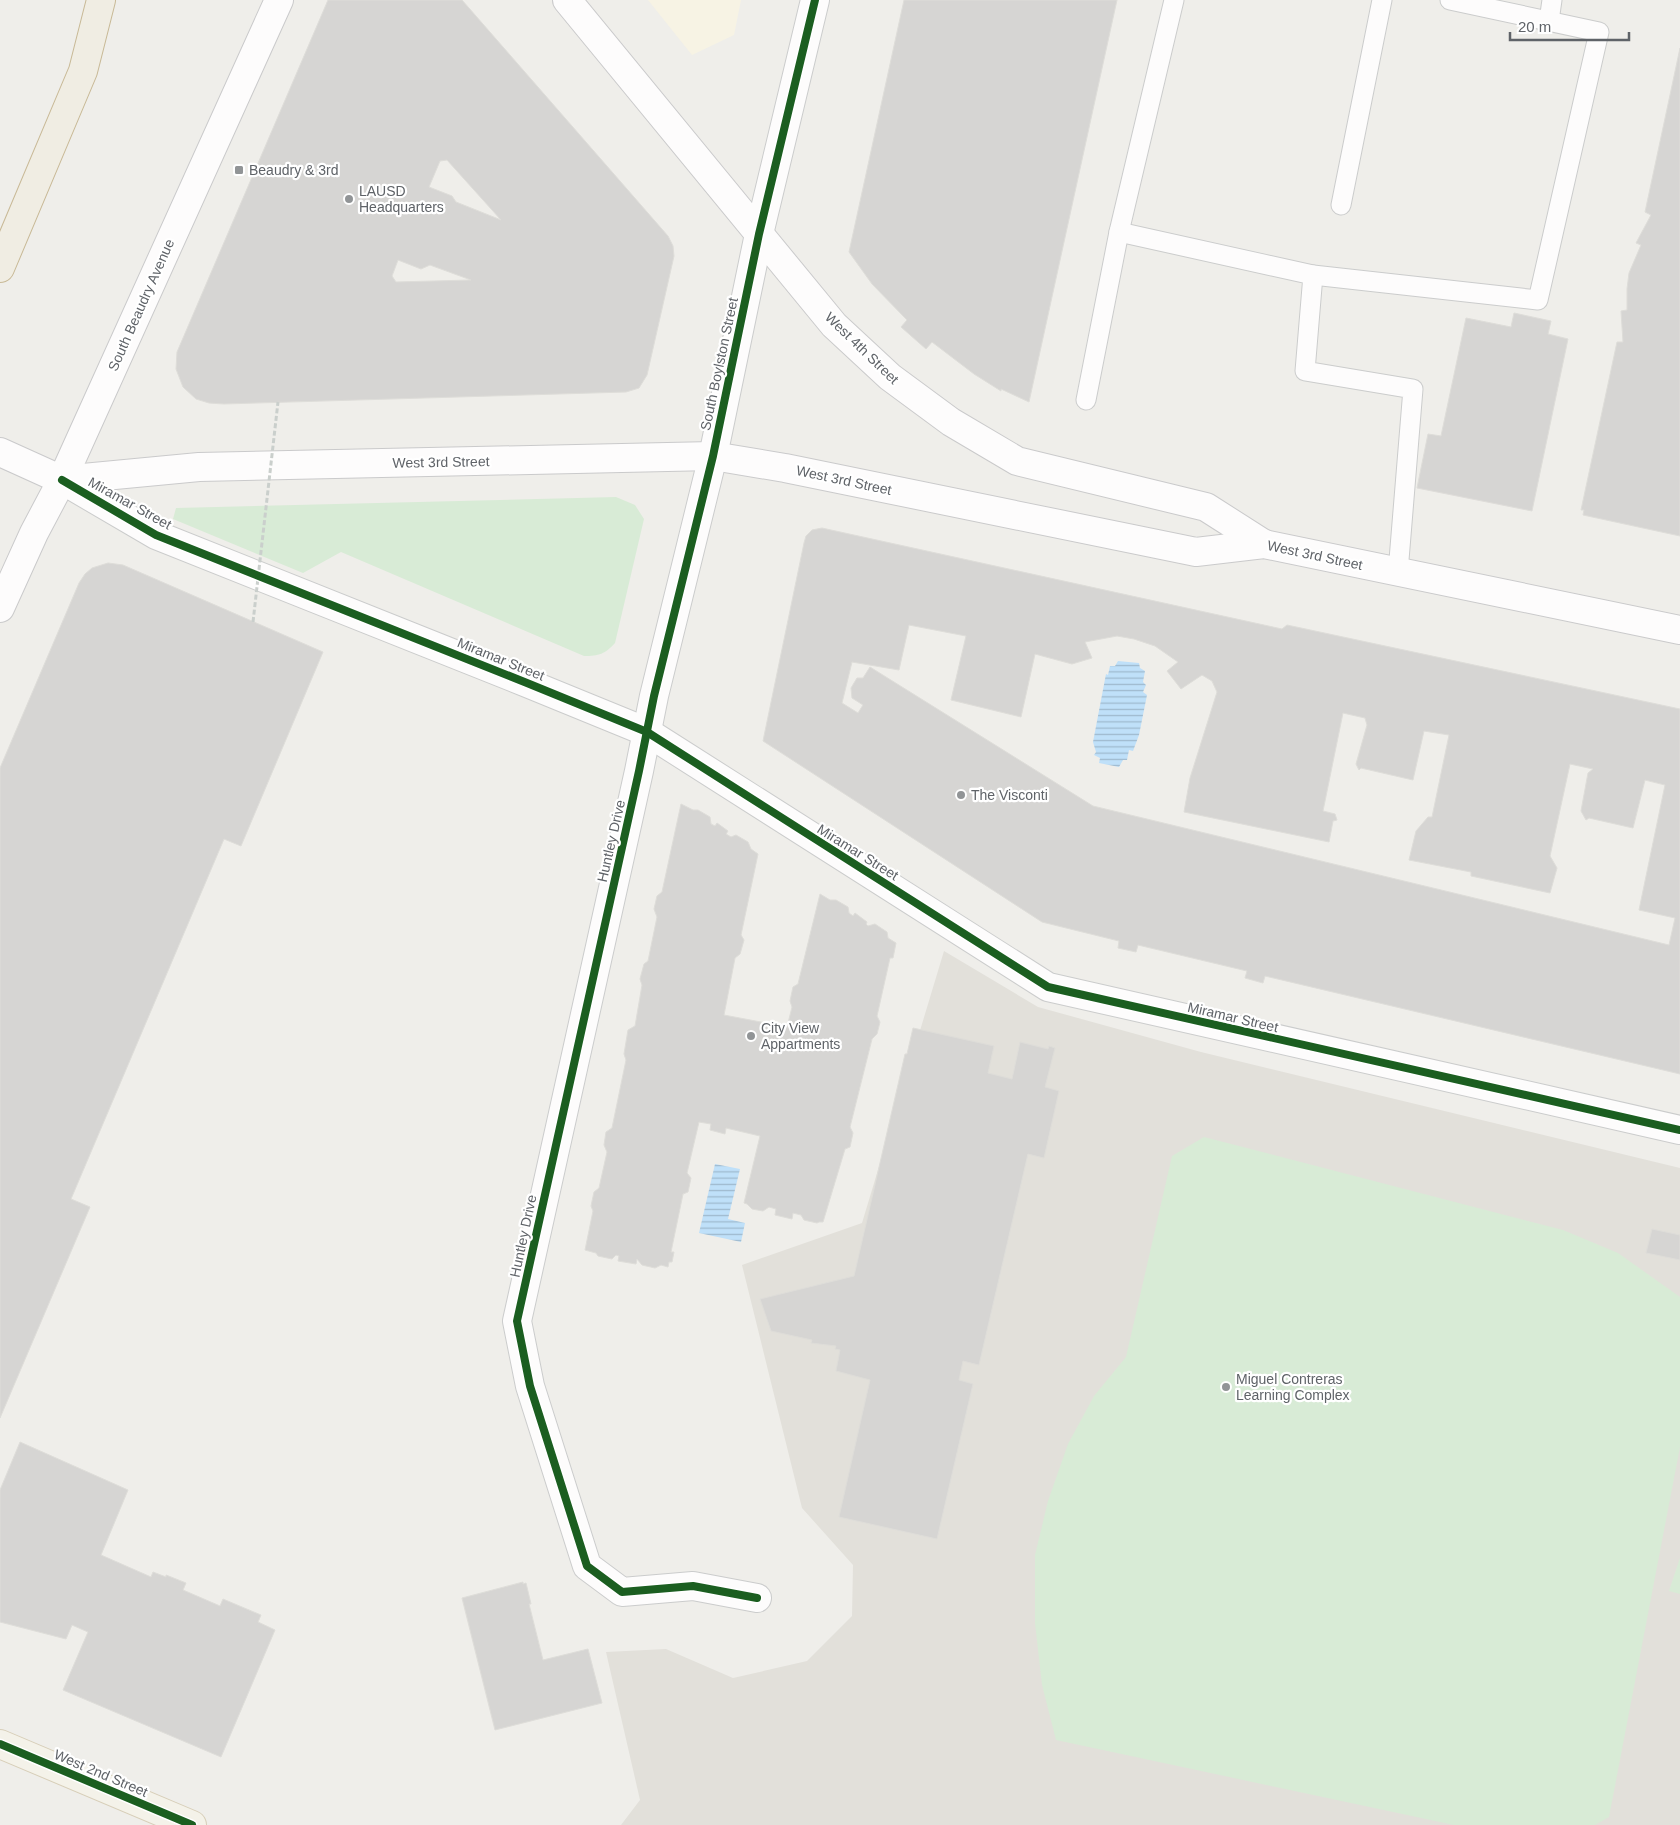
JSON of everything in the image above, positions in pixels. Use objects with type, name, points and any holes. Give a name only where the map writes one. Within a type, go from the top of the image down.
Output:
[{"type":"highway","points":[[0,268],[83,71],[101,0]]},
{"type":"main road","name":"West 2nd Street","points":[[0,1744],[192,1825]]},
{"type":"street","name":"South Beaudry Avenue","points":[[0,608],[34,533],[62,480],[279,0]]},
{"type":"street","name":"West 4th Street","points":[[567,0],[834,325],[890,378],[951,422],[1017,461],[1206,507],[1264,544]]},
{"type":"street","name":"South Boylston Street","points":[[647,732],[654,696],[713,456],[759,234],[815,0]]},
{"type":"street","name":"West 3rd Street","points":[[0,452],[62,480],[199,467],[713,456],[786,468],[1196,552],[1264,544],[1680,630]]},
{"type":"street","name":"Miramar Street","points":[[62,480],[156,535],[527,682],[647,732],[1048,988],[1680,1130]]},
{"type":"street","name":"Huntley Drive","points":[[647,732],[517,1322],[530,1386],[588,1566],[622,1592],[693,1586],[757,1598]]},
{"type":"lane","points":[[1086,400],[1120,232],[1174,0]]},
{"type":"lane","points":[[1341,205],[1382,0]]},
{"type":"lane","points":[[1120,232],[1313,275],[1538,300],[1599,32],[1450,0]]},
{"type":"lane","points":[[1549,21],[1552,0]]},
{"type":"lane","points":[[1313,275],[1305,371],[1413,389],[1398,572]]},
{"type":"path","points":[[252,622],[278,402]]},
{"type":"shaded area","points":[[648,0],[741,0],[734,35],[692,55]]},
{"type":"shaded area","name":"Miguel Contreras Learning Complex","points":[[944,951],[1038,1007],[1201,1052],[1680,1168],[1680,1825],[621,1825],[640,1800],[606,1652],[666,1649],[733,1678],[807,1661],[852,1616],[853,1565],[802,1508],[742,1265],[862,1223]]},
{"type":"green space","points":[[616,497],[635,505],[644,519],[615,643],[605,652],[589,656],[584,656],[341,552],[303,573],[173,519],[176,508]]},
{"type":"green space","points":[[1204,1137],[1563,1230],[1618,1253],[1680,1297],[1680,1447],[1609,1817],[1595,1825],[1454,1825],[1056,1740],[1042,1685],[1035,1623],[1035,1555],[1048,1501],[1068,1444],[1094,1396],[1126,1357],[1172,1156]]},
{"type":"green space","points":[[1680,1558],[1680,1594],[1669,1591]]},
{"type":"water","points":[[1118,661],[1139,663],[1140,668],[1145,671],[1143,682],[1146,685],[1143,692],[1147,695],[1139,735],[1133,751],[1129,750],[1127,760],[1123,760],[1119,767],[1099,763],[1100,758],[1094,755],[1096,752],[1093,742],[1106,674],[1108,675],[1110,666],[1115,666]]},
{"type":"water","points":[[715,1164],[740,1169],[728,1219],[745,1223],[741,1242],[699,1233]]},
{"type":"building","name":"LAUSD Headquarters","points":[[328,0],[462,0],[668,236],[673,246],[674,256],[647,375],[639,388],[626,392],[209,403],[196,399],[183,387],[176,369],[177,352]],"holes":[[[447,160],[501,220],[456,202],[452,196],[429,187],[440,161]],[[398,260],[421,269],[430,265],[471,280],[396,282],[392,276]]]},
{"type":"building","points":[[904,0],[1117,0],[1029,402],[1001,389],[1001,391],[974,374],[932,342],[926,349],[901,327],[907,320],[872,284],[849,252]]},
{"type":"building","points":[[1680,48],[1680,536],[1583,515],[1584,510],[1581,510],[1617,342],[1623,342],[1621,311],[1627,310],[1629,273],[1641,245],[1636,243],[1651,215],[1645,212]]},
{"type":"building","points":[[1514,313],[1551,321],[1548,334],[1568,339],[1532,511],[1417,488],[1428,434],[1441,436],[1466,318],[1511,327]]},
{"type":"building","name":"The Visconti","points":[[822,528],[1282,629],[1287,625],[1680,709],[1680,1074],[1265,976],[1263,983],[1245,978],[1247,971],[1138,945],[1136,952],[1118,948],[1119,941],[1042,922],[763,741],[804,543],[806,536],[812,530]],"holes":[[[909,625],[966,636],[951,700],[1021,717],[1035,654],[1072,664],[1092,658],[1085,642],[1117,636],[1155,646],[1178,662],[1167,671],[1181,689],[1202,675],[1212,681],[1217,692],[1190,778],[1184,812],[1329,842],[1333,821],[1337,820],[1335,814],[1323,811],[1343,713],[1365,718],[1367,725],[1356,764],[1359,770],[1361,768],[1413,780],[1424,731],[1449,735],[1432,817],[1428,817],[1416,831],[1409,860],[1471,872],[1471,876],[1550,893],[1557,868],[1550,856],[1570,764],[1593,769],[1588,773],[1581,811],[1586,820],[1589,818],[1633,828],[1645,780],[1665,785],[1639,910],[1675,918],[1669,945],[1093,806],[870,667],[863,678],[857,678],[851,688],[852,698],[863,705],[858,713],[842,703],[852,662],[899,670]]]},
{"type":"building","points":[[108,563],[123,565],[323,652],[241,846],[224,839],[71,1199],[90,1207],[0,1418],[0,768],[79,583],[92,568]]},
{"type":"building","name":"City View Appartments","points":[[681,804],[710,817],[711,824],[715,826],[717,823],[728,831],[726,834],[731,837],[736,835],[748,842],[751,849],[758,854],[741,935],[744,940],[740,954],[735,958],[724,1015],[787,1027],[792,1007],[790,1001],[793,987],[798,984],[820,894],[848,907],[849,913],[853,916],[855,913],[867,922],[868,926],[875,924],[887,932],[888,938],[896,943],[893,958],[890,958],[877,1016],[880,1022],[877,1034],[872,1039],[850,1127],[853,1133],[850,1147],[845,1149],[823,1222],[817,1223],[804,1220],[801,1215],[793,1213],[792,1219],[775,1215],[776,1209],[769,1207],[763,1211],[752,1209],[744,1203],[760,1136],[726,1128],[725,1134],[710,1130],[711,1124],[699,1122],[687,1173],[691,1178],[688,1192],[683,1194],[671,1252],[674,1252],[672,1262],[669,1262],[668,1267],[661,1265],[655,1268],[642,1265],[637,1259],[636,1264],[618,1261],[619,1256],[616,1255],[612,1259],[598,1256],[596,1253],[585,1250],[593,1211],[591,1206],[594,1192],[599,1188],[607,1152],[604,1145],[606,1132],[612,1128],[626,1060],[624,1054],[628,1030],[635,1026],[642,985],[640,979],[644,964],[648,961],[657,917],[654,909],[657,896],[662,892]]},
{"type":"building","points":[[913,1028],[994,1046],[988,1073],[1012,1079],[1020,1042],[1048,1049],[1049,1046],[1055,1048],[1045,1087],[1059,1091],[1044,1158],[1028,1154],[979,1365],[963,1361],[959,1380],[973,1384],[937,1539],[839,1517],[870,1380],[836,1371],[840,1350],[835,1349],[836,1346],[811,1343],[812,1340],[771,1331],[760,1299],[854,1276],[905,1054],[907,1054]]},
{"type":"building","points":[[1652,1229],[1680,1235],[1680,1260],[1646,1253]]},
{"type":"building","points":[[20,1442],[128,1490],[101,1555],[151,1577],[153,1572],[186,1583],[183,1590],[220,1606],[223,1599],[261,1615],[258,1622],[275,1630],[221,1757],[63,1690],[88,1632],[72,1625],[66,1639],[0,1622],[0,1490]]},
{"type":"building","points":[[523,1582],[523,1584],[526,1583],[531,1604],[529,1604],[543,1660],[588,1649],[602,1703],[495,1730],[462,1598]]},
{"type":"cycle path","points":[[757,1598],[693,1586],[622,1592],[587,1566],[530,1386],[517,1321],[654,696],[713,456],[759,234],[815,0]]},
{"type":"cycle path","points":[[62,480],[156,535],[647,732],[1048,987],[1680,1130]]},
{"type":"cycle path","points":[[0,1744],[192,1825]]},
{"type":"place","name":"Beaudry & 3rd","points":[[239,170]]},
{"type":"place","name":"LAUSD Headquarters","points":[[349,199]]},
{"type":"place","name":"The Visconti","points":[[961,795]]},
{"type":"place","name":"City View Appartments","points":[[751,1036]]},
{"type":"place","name":"Miguel Contreras Learning Complex","points":[[1226,1387]]}]
